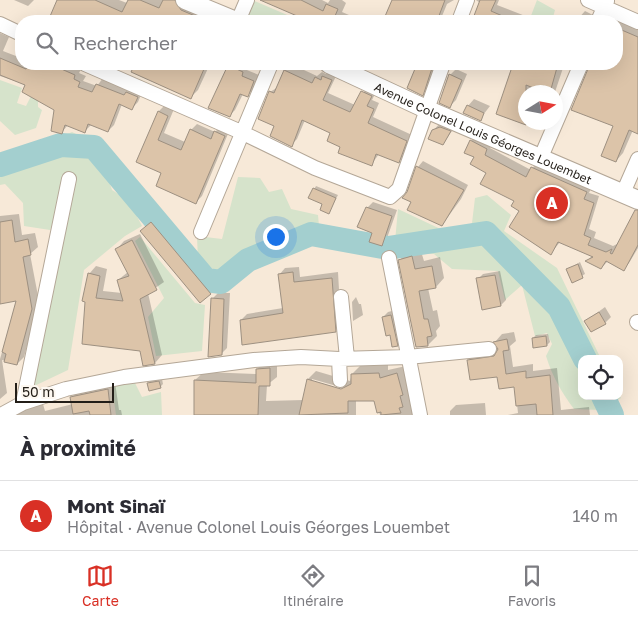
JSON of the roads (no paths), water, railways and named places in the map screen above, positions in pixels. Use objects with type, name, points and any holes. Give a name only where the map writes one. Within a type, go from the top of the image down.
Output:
[{"type":"street","points":[[185,0],[222,15]]},
{"type":"street","points":[[240,15],[247,0]]},
{"type":"street","points":[[461,15],[467,0]]},
{"type":"street","points":[[588,0],[606,4],[638,22]]},
{"type":"street","points":[[0,24],[15,31]]},
{"type":"street","points":[[99,70],[241,132],[315,168],[390,197],[399,189],[441,70]]},
{"type":"street","points":[[201,232],[268,70]]},
{"type":"street","name":"Avenue Colonel Louis Géorges Louembet","points":[[342,70],[426,109],[630,197]]},
{"type":"street","points":[[541,157],[577,70]]},
{"type":"street","points":[[630,197],[638,159]]},
{"type":"street","points":[[23,403],[70,179]]},
{"type":"street","points":[[389,258],[420,415]]},
{"type":"street","points":[[340,380],[343,358],[341,297]]},
{"type":"street","points":[[1,415],[23,403],[66,389],[124,378],[254,360],[301,357],[408,357],[488,349]]},
{"type":"waterway","points":[[0,165],[61,145],[94,147],[206,280],[221,282],[248,260],[311,234],[388,248],[486,233],[559,307],[583,355]]},
{"type":"waterway","points":[[605,400],[612,415]]},
{"type":"place","name":"Mont Sinaï","points":[[552,203]]}]
